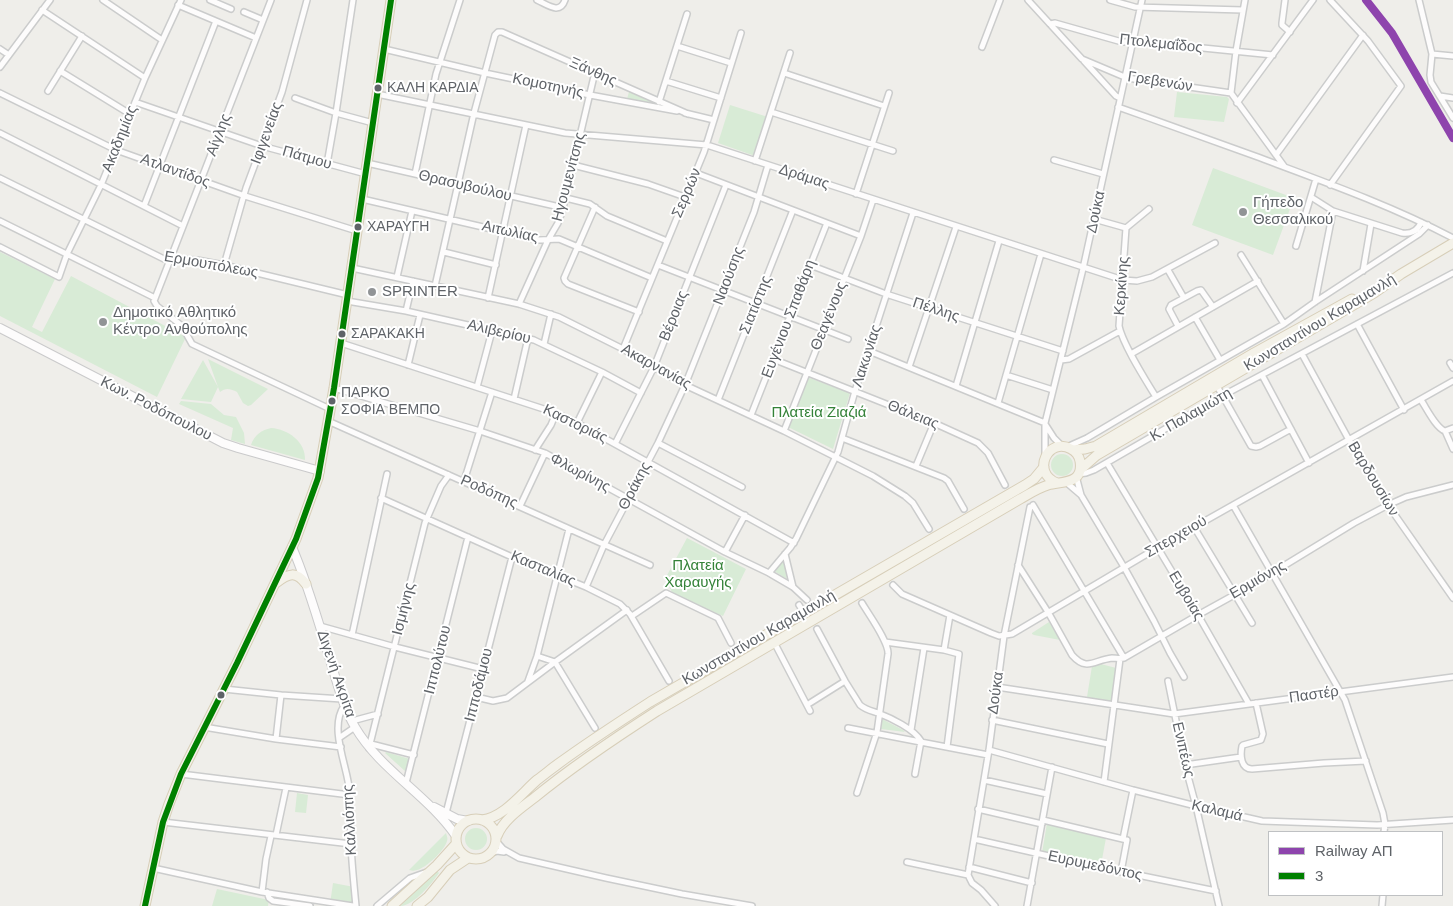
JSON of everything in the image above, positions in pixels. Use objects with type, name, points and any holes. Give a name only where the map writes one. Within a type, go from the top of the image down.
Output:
[{"type":"main road","points":[[145,906],[163,822],[181,774],[292,547],[310,503],[320,471],[341,344],[391,0]]},
{"type":"main road","points":[[1401,274],[1453,243]]},
{"type":"main road","name":"Κωνσταντίνου Καραμανλή","points":[[497,839],[504,824],[545,789],[601,748],[664,707],[776,646],[1020,499],[1057,483],[1067,482],[1097,455],[1374,293],[1401,274]]},
{"type":"main road","name":"Κωνσταντίνου Καραμανλή","points":[[1045,457],[1052,449],[1086,449],[1096,446],[1254,353],[1401,274]]},
{"type":"main road","name":"Κων. Ροδόπουλου","points":[[0,328],[223,443],[320,471]]},
{"type":"main road","points":[[1067,448],[1079,457],[1078,473]]},
{"type":"main road","points":[[1045,457],[1045,472],[1050,479],[1057,483]]},
{"type":"main road","name":"Κωνσταντίνου Καραμανλή","points":[[482,820],[492,818],[500,813],[537,780],[644,706],[801,609],[1025,485],[1034,479],[1044,467]]},
{"type":"main road","name":"Διγενή Ακρίτα","points":[[292,547],[320,626],[343,702],[353,724],[370,746],[430,805],[456,840]]},
{"type":"main road","points":[[274,584],[291,575],[298,576],[306,584]]},
{"type":"main road","name":"Διγενή Ακρίτα","points":[[430,805],[457,819],[468,821]]},
{"type":"main road","points":[[392,906],[429,872],[456,840],[460,826],[468,821],[482,820],[494,828],[497,839],[494,848],[489,854],[479,859],[468,858],[460,853],[456,840]]},
{"type":"main road","points":[[417,906],[428,897],[455,865],[468,858]]},
{"type":"street","points":[[0,68],[49,0]]},
{"type":"street","points":[[103,0],[162,40]]},
{"type":"street","points":[[210,0],[231,9]]},
{"type":"street","name":"Αίγλης","points":[[155,298],[271,0]]},
{"type":"street","name":"Ιφιγενείας","points":[[224,265],[244,196],[282,92],[307,0]]},
{"type":"street","points":[[327,164],[353,0]]},
{"type":"street","points":[[416,174],[440,62],[460,0]]},
{"type":"street","points":[[537,0],[557,8],[563,6],[565,0]]},
{"type":"street","points":[[982,47],[1000,0]]},
{"type":"street","name":"Γρεβενών","points":[[1028,0],[1082,59],[1125,78],[1231,92]]},
{"type":"street","points":[[1110,0],[1140,7],[1243,10]]},
{"type":"street","name":"Δούκα","points":[[1045,457],[1045,423],[1083,268],[1142,0]]},
{"type":"street","points":[[1245,0],[1231,92],[1284,167]]},
{"type":"street","points":[[1286,0],[1282,25],[1290,32]]},
{"type":"street","points":[[1237,103],[1313,0]]},
{"type":"street","points":[[1330,0],[1363,35],[1401,86],[1330,185]]},
{"type":"street","points":[[1419,0],[1432,54],[1430,79],[1453,118]]},
{"type":"street","points":[[180,3],[256,38]]},
{"type":"street","name":"Ακαδημίας","points":[[0,247],[59,277],[67,254],[101,185],[145,78],[180,3]]},
{"type":"street","points":[[42,10],[145,78]]},
{"type":"street","points":[[244,12],[263,20]]},
{"type":"street","points":[[658,107],[687,14]]},
{"type":"street","points":[[144,206],[216,21]]},
{"type":"street","name":"Πτολεμαΐδος","points":[[1050,24],[1055,23],[1122,42],[1143,42],[1273,55]]},
{"type":"street","name":"Ξάνθης","points":[[485,73],[495,35],[498,32],[502,32],[688,114]]},
{"type":"street","name":"Σερρών","points":[[624,349],[707,145],[741,33]]},
{"type":"street","points":[[1276,155],[1363,35]]},
{"type":"street","points":[[48,91],[82,36]]},
{"type":"street","points":[[677,46],[731,63]]},
{"type":"street","points":[[0,49],[9,55]]},
{"type":"street","name":"Κομοτηνής","points":[[384,49],[485,73],[714,120]]},
{"type":"street","points":[[755,161],[790,52]]},
{"type":"street","points":[[1432,54],[1453,56]]},
{"type":"street","points":[[1082,59],[1120,98]]},
{"type":"street","points":[[60,71],[130,114]]},
{"type":"street","name":"Ηγουμενίτσης","points":[[519,304],[564,208],[595,72]]},
{"type":"street","points":[[435,286],[474,113],[485,73]]},
{"type":"street","points":[[784,74],[884,106]]},
{"type":"street","points":[[666,81],[721,98]]},
{"type":"street","name":"Ατλαντίδος","points":[[0,93],[116,150],[244,196],[357,231]]},
{"type":"street","points":[[856,194],[889,93]]},
{"type":"street","name":"Δράμας","points":[[377,94],[580,135],[707,145],[1123,280],[1137,281],[1152,277],[1215,243]]},
{"type":"street","points":[[1440,96],[1453,98]]},
{"type":"street","points":[[296,98],[336,113],[373,123]]},
{"type":"street","name":"Πάτμου","points":[[135,102],[262,146],[366,174]]},
{"type":"street","points":[[1118,107],[1316,179],[1428,225],[1453,238]]},
{"type":"street","points":[[771,112],[893,151]]},
{"type":"street","points":[[488,298],[526,125]]},
{"type":"street","points":[[0,133],[183,226]]},
{"type":"street","points":[[1054,160],[1103,174]]},
{"type":"street","name":"Θρασυβούλου","points":[[367,163],[564,208]]},
{"type":"street","points":[[573,165],[648,184],[685,197]]},
{"type":"street","name":"Ναούσης","points":[[686,384],[759,198],[768,165]]},
{"type":"street","points":[[696,173],[861,236]]},
{"type":"street","name":"Ερμουπόλεως","points":[[0,178],[164,259],[197,260],[224,265],[347,298]]},
{"type":"street","points":[[1296,246],[1316,179]]},
{"type":"street","name":"Βέροιας","points":[[615,444],[654,367],[726,185]]},
{"type":"street","points":[[1310,197],[1333,211],[1407,234],[1417,229],[1421,222]]},
{"type":"street","points":[[566,198],[595,207],[607,216],[667,241]]},
{"type":"street","name":"Αιτωλίας","points":[[362,200],[539,240],[559,239],[652,278]]},
{"type":"street","name":"Θεαγένους","points":[[784,431],[861,236],[873,200]]},
{"type":"street","points":[[595,207],[564,278],[565,281],[568,284],[639,312]]},
{"type":"street","points":[[1094,219],[1126,228],[1149,208]]},
{"type":"street","name":"Σιατίστης","points":[[718,400],[793,210]]},
{"type":"street","points":[[397,277],[412,211]]},
{"type":"street","points":[[1315,302],[1333,211]]},
{"type":"street","name":"Λακωνίας","points":[[768,573],[794,543],[836,458],[912,212]]},
{"type":"street","points":[[0,221],[155,298],[157,306],[182,326],[192,344],[330,409]]},
{"type":"street","name":"Ευγένιου Σπαθάρη","points":[[751,415],[827,223]]},
{"type":"street","points":[[1363,271],[1371,224]]},
{"type":"street","name":"Κωνσταντίνου Καραμανλή","points":[[1067,448],[1284,324],[1419,234],[1428,225]]},
{"type":"street","points":[[909,367],[956,227]]},
{"type":"street","name":"Κερκίνης","points":[[1126,228],[1119,326],[1131,354],[1156,396]]},
{"type":"street","points":[[956,386],[999,240]]},
{"type":"street","points":[[444,252],[496,264]]},
{"type":"street","points":[[998,403],[1041,254]]},
{"type":"street","points":[[1240,255],[1284,324]]},
{"type":"street","points":[[658,265],[848,339]]},
{"type":"street","name":"Πέλλης","points":[[810,265],[886,294],[1063,351]]},
{"type":"street","name":"Ακαρνανίας","points":[[352,268],[519,304],[551,314],[624,349],[686,384],[873,476],[908,499],[917,508],[929,529]]},
{"type":"street","points":[[1168,270],[1184,298]]},
{"type":"street","name":"Κ. Παλαμιώτη","points":[[1078,473],[1089,473],[1222,396],[1453,273]]},
{"type":"street","points":[[406,311],[413,281]]},
{"type":"street","points":[[1131,354],[1258,281]]},
{"type":"street","points":[[1178,326],[1169,309],[1184,298],[1201,290],[1213,307]]},
{"type":"street","name":"Αλιβερίου","points":[[347,298],[528,338],[602,372],[641,393]]},
{"type":"street","points":[[544,344],[551,314]]},
{"type":"street","points":[[408,366],[420,315]]},
{"type":"street","points":[[1195,317],[1220,360]]},
{"type":"street","points":[[1357,324],[1404,410]]},
{"type":"street","points":[[477,387],[492,331]]},
{"type":"street","points":[[1061,360],[1070,359],[1120,331]]},
{"type":"street","points":[[514,399],[528,338]]},
{"type":"street","name":"Καστοριάς","points":[[341,344],[514,399],[577,422],[794,543]]},
{"type":"street","points":[[869,351],[1045,423],[1054,438],[1067,448]]},
{"type":"street","name":"Βαρδουσίων","points":[[1302,354],[1349,440],[1388,505],[1453,598]]},
{"type":"street","name":"Θάλειας","points":[[773,359],[971,439],[988,453],[1005,485]]},
{"type":"street","points":[[577,422],[602,372]]},
{"type":"street","points":[[1006,375],[1053,390]]},
{"type":"street","points":[[1262,375],[1309,463]]},
{"type":"street","name":"Σπερχειού","points":[[1004,636],[1012,634],[1157,548],[1453,382]]},
{"type":"street","name":"Θράκης","points":[[586,587],[604,545],[658,443],[686,384]]},
{"type":"street","points":[[1216,386],[1251,446],[1256,448],[1291,429]]},
{"type":"street","name":"Φλωρίνης","points":[[334,388],[480,431],[545,453],[725,552],[793,587],[807,600]]},
{"type":"street","points":[[464,481],[492,392]]},
{"type":"street","points":[[1421,400],[1440,429],[1445,431],[1453,449]]},
{"type":"street","points":[[535,450],[551,425],[556,413]]},
{"type":"street","name":"Ροδόπης","points":[[328,420],[650,565]]},
{"type":"street","points":[[916,466],[934,423]]},
{"type":"street","points":[[1445,431],[1453,428]]},
{"type":"street","points":[[842,438],[944,478],[948,481],[964,509]]},
{"type":"street","points":[[658,443],[742,486]]},
{"type":"street","points":[[520,506],[545,453]]},
{"type":"street","name":"Ευβοίας","points":[[1107,463],[1249,704]]},
{"type":"street","points":[[1078,473],[1081,495]]},
{"type":"street","points":[[352,635],[387,474]]},
{"type":"street","name":"Ισμήνης","points":[[370,746],[426,518],[441,486],[449,474]]},
{"type":"street","points":[[1067,482],[1081,495],[1124,567],[1184,677]]},
{"type":"street","name":"Ερμιόνης","points":[[1124,658],[1388,505],[1453,485]]},
{"type":"street","name":"Κασταλίας","points":[[381,498],[512,557],[586,587],[620,604],[632,616],[669,681]]},
{"type":"street","points":[[1233,505],[1345,700],[1383,813],[1384,831]]},
{"type":"street","name":"Δούκα","points":[[969,877],[1004,636],[1032,506],[1084,591]]},
{"type":"street","points":[[725,552],[745,515]]},
{"type":"street","points":[[1194,527],[1252,623]]},
{"type":"street","points":[[528,682],[537,656],[568,529]]},
{"type":"street","name":"Ιππολύτου","points":[[406,783],[468,537]]},
{"type":"street","points":[[785,554],[793,587]]},
{"type":"street","name":"Ιπποδάμου","points":[[446,813],[512,557]]},
{"type":"street","points":[[1018,564],[1072,655],[1080,662],[1088,665],[1112,658],[1124,658]]},
{"type":"street","points":[[893,585],[902,594],[991,633],[1004,636]]},
{"type":"street","points":[[1084,591],[1124,658],[1114,705],[1104,782]]},
{"type":"street","points":[[632,616],[666,593],[718,618],[731,643]]},
{"type":"street","points":[[857,793],[877,732],[888,654],[885,642],[862,603]]},
{"type":"street","points":[[476,697],[493,701],[503,700],[627,610]]},
{"type":"street","points":[[944,650],[950,614]]},
{"type":"street","points":[[320,626],[483,669]]},
{"type":"street","points":[[817,629],[845,682],[860,705],[917,735],[921,741],[915,774]]},
{"type":"street","points":[[885,642],[944,650],[959,654],[947,747]]},
{"type":"street","points":[[776,646],[810,711]]},
{"type":"street","points":[[910,730],[924,648]]},
{"type":"street","points":[[537,656],[555,662],[595,728]]},
{"type":"street","name":"Παστέρ","points":[[997,687],[1174,714],[1453,677]]},
{"type":"street","name":"Ενιπέως","points":[[1168,681],[1185,764],[1219,906]]},
{"type":"street","points":[[810,703],[845,682]]},
{"type":"street","points":[[224,689],[343,702]]},
{"type":"street","points":[[276,739],[281,695]]},
{"type":"street","name":"Καλλιόπης","points":[[343,702],[339,719],[339,738],[350,795],[354,906]]},
{"type":"street","points":[[1256,703],[1261,723],[1262,738],[1258,742],[1243,745],[1241,757],[1244,767],[1248,769],[1324,762],[1366,761]]},
{"type":"street","points":[[339,738],[353,724],[378,714]]},
{"type":"street","points":[[992,720],[1108,744]]},
{"type":"street","points":[[204,727],[341,747]]},
{"type":"street","name":"Καλαμά","points":[[848,728],[877,732],[947,747],[988,752],[1052,767],[1196,806],[1262,821],[1385,824],[1453,820]]},
{"type":"street","points":[[370,746],[414,755]]},
{"type":"street","points":[[1185,764],[1241,757]]},
{"type":"street","points":[[1027,906],[1052,767]]},
{"type":"street","points":[[181,774],[350,795]]},
{"type":"street","points":[[984,780],[1047,794]]},
{"type":"street","points":[[286,788],[266,858],[264,892],[273,901],[310,906]]},
{"type":"street","points":[[1123,839],[1133,790]]},
{"type":"street","points":[[978,809],[1127,840],[1121,872]]},
{"type":"street","points":[[163,822],[351,844]]},
{"type":"street","name":"Ευρυμεδόντος","points":[[974,838],[1037,854],[1216,891]]},
{"type":"street","points":[[497,839],[503,849],[520,858],[682,894],[752,906]]},
{"type":"street","points":[[489,854],[497,851],[510,853]]},
{"type":"street","points":[[907,862],[969,877],[972,883],[995,906]]},
{"type":"street","points":[[153,868],[264,892],[354,906]]},
{"type":"street","points":[[969,868],[1032,882]]},
{"type":"street","points":[[377,906],[410,878],[429,872]]},
{"type":"green space","points":[[631,91],[654,102],[655,103],[627,99]]},
{"type":"green space","points":[[1177,92],[1227,97],[1229,99],[1224,122],[1174,117]]},
{"type":"green space","points":[[730,105],[768,117],[755,156],[718,143]]},
{"type":"green space","name":"Γήπεδο Θεσσαλικού","points":[[1213,168],[1294,198],[1273,255],[1192,225]]},
{"type":"green space","name":"Δημοτικό Αθλητικό Κέντρο Ανθούπολης","points":[[0,252],[55,279],[32,327],[42,332],[71,276],[186,337],[157,397],[0,316]]},
{"type":"green space","points":[[208,359],[268,389],[248,406],[243,403],[237,392],[233,390],[224,389],[220,392]]},
{"type":"green space","points":[[203,360],[218,387],[211,402],[181,399]]},
{"type":"green space","name":"Πλατεία Ζιαζιά","points":[[807,377],[850,393],[833,449],[788,427]]},
{"type":"green space","points":[[181,401],[211,404],[224,415],[236,417],[244,433],[245,444],[231,440],[233,428],[179,404]]},
{"type":"green space","points":[[271,428],[284,431],[295,438],[305,453],[305,460],[251,445],[254,438],[264,430]]},
{"type":"green space","points":[[1062,454],[1070,457],[1073,465],[1070,473],[1062,476],[1054,473],[1051,465],[1054,457]]},
{"type":"green space","name":"Πλατεία Χαραυγής","points":[[687,538],[746,569],[723,616],[673,594],[665,579]]},
{"type":"green space","points":[[784,559],[787,579],[774,571]]},
{"type":"green space","points":[[1049,622],[1060,640],[1032,634]]},
{"type":"green space","points":[[1101,664],[1116,668],[1111,702],[1087,697],[1092,666]]},
{"type":"green space","points":[[882,719],[903,730],[905,732],[881,729]]},
{"type":"green space","points":[[386,752],[410,759],[408,769],[405,771]]},
{"type":"green space","points":[[297,793],[308,795],[306,813],[295,812]]},
{"type":"green space","points":[[1047,823],[1106,838],[1101,865],[1042,853]]},
{"type":"green space","points":[[476,828],[484,831],[487,839],[484,847],[476,850],[468,847],[465,839],[468,831]]},
{"type":"green space","points":[[446,833],[446,845],[435,858],[421,869],[409,870]]},
{"type":"green space","points":[[437,871],[439,873],[417,898],[400,906]]},
{"type":"green space","points":[[333,883],[354,887],[356,906],[330,904]]},
{"type":"green space","points":[[217,889],[269,900],[268,906],[212,906]]},
{"type":"rail line","name":"ΑΠ","points":[[1366,0],[1392,33],[1453,138]]},
{"type":"transit line","name":"3","points":[[145,906],[163,822],[181,774],[237,663],[296,539],[318,478],[334,388],[391,0]]},
{"type":"place","name":"ΚΑΛΗ ΚΑΡΔΙΑ","points":[[378,88]]},
{"type":"place","name":"Γήπεδο Θεσσαλικού","points":[[1243,212]]},
{"type":"place","name":"ΧΑΡΑΥΓΗ","points":[[358,227]]},
{"type":"place","name":"SPRINTER","points":[[372,292]]},
{"type":"place","name":"Δημοτικό Αθλητικό Κέντρο Ανθούπολης","points":[[103,322]]},
{"type":"place","name":"ΣΑΡΑΚΑΚΗ","points":[[342,334]]},
{"type":"place","name":"ΠΑΡΚΟ ΣΟΦΙΑ ΒΕΜΠΟ","points":[[332,401]]}]
